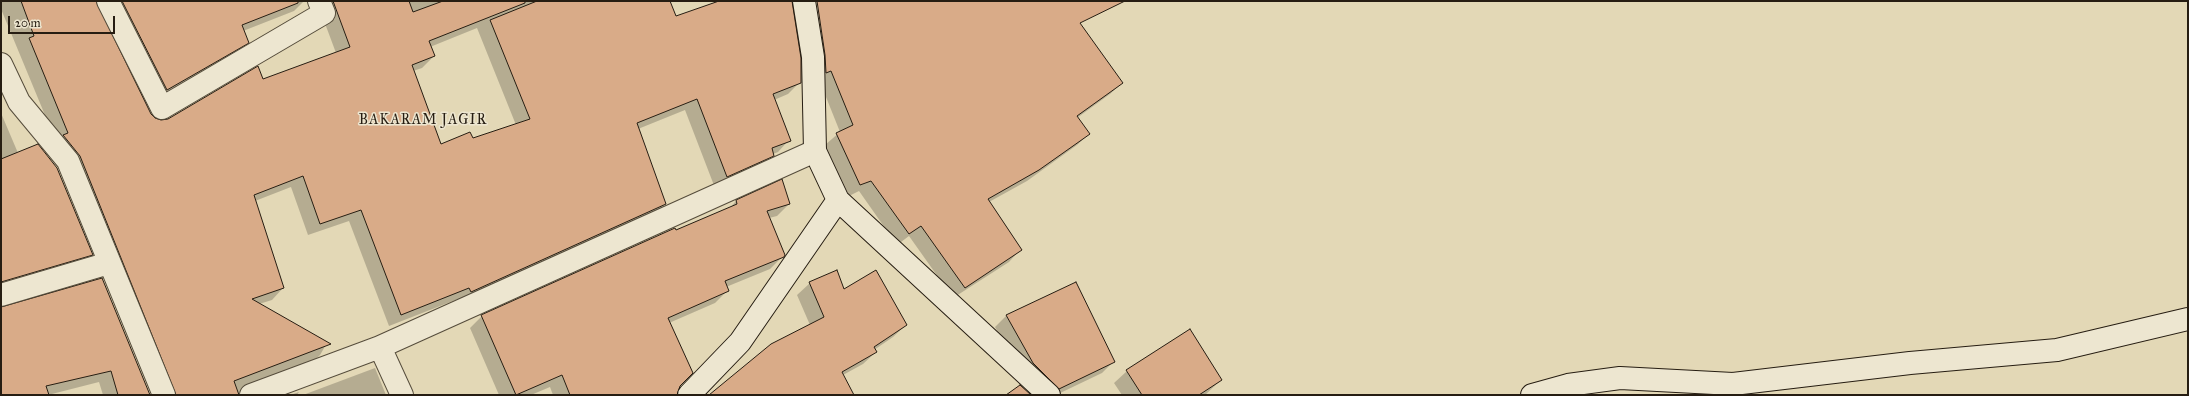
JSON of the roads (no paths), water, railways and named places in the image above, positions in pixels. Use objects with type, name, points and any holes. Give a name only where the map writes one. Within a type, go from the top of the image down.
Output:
[{"type":"street","points":[[108,1],[162,108],[324,13],[319,1]]},
{"type":"street","points":[[804,1],[813,57],[815,151],[838,200],[1049,395]]},
{"type":"street","points":[[1,64],[19,102],[68,161],[164,395]]},
{"type":"street","points":[[251,395],[380,347],[815,151]]},
{"type":"street","points":[[689,395],[740,342],[838,200]]},
{"type":"street","points":[[1,295],[109,263]]},
{"type":"street","points":[[1532,395],[1568,385],[1620,378],[1734,384],[1910,363],[2057,350],[2188,319]]},
{"type":"street","points":[[380,347],[402,395]]},
{"type":"district","name":"BAKARAM JAGIR","points":[[423,121]]}]
